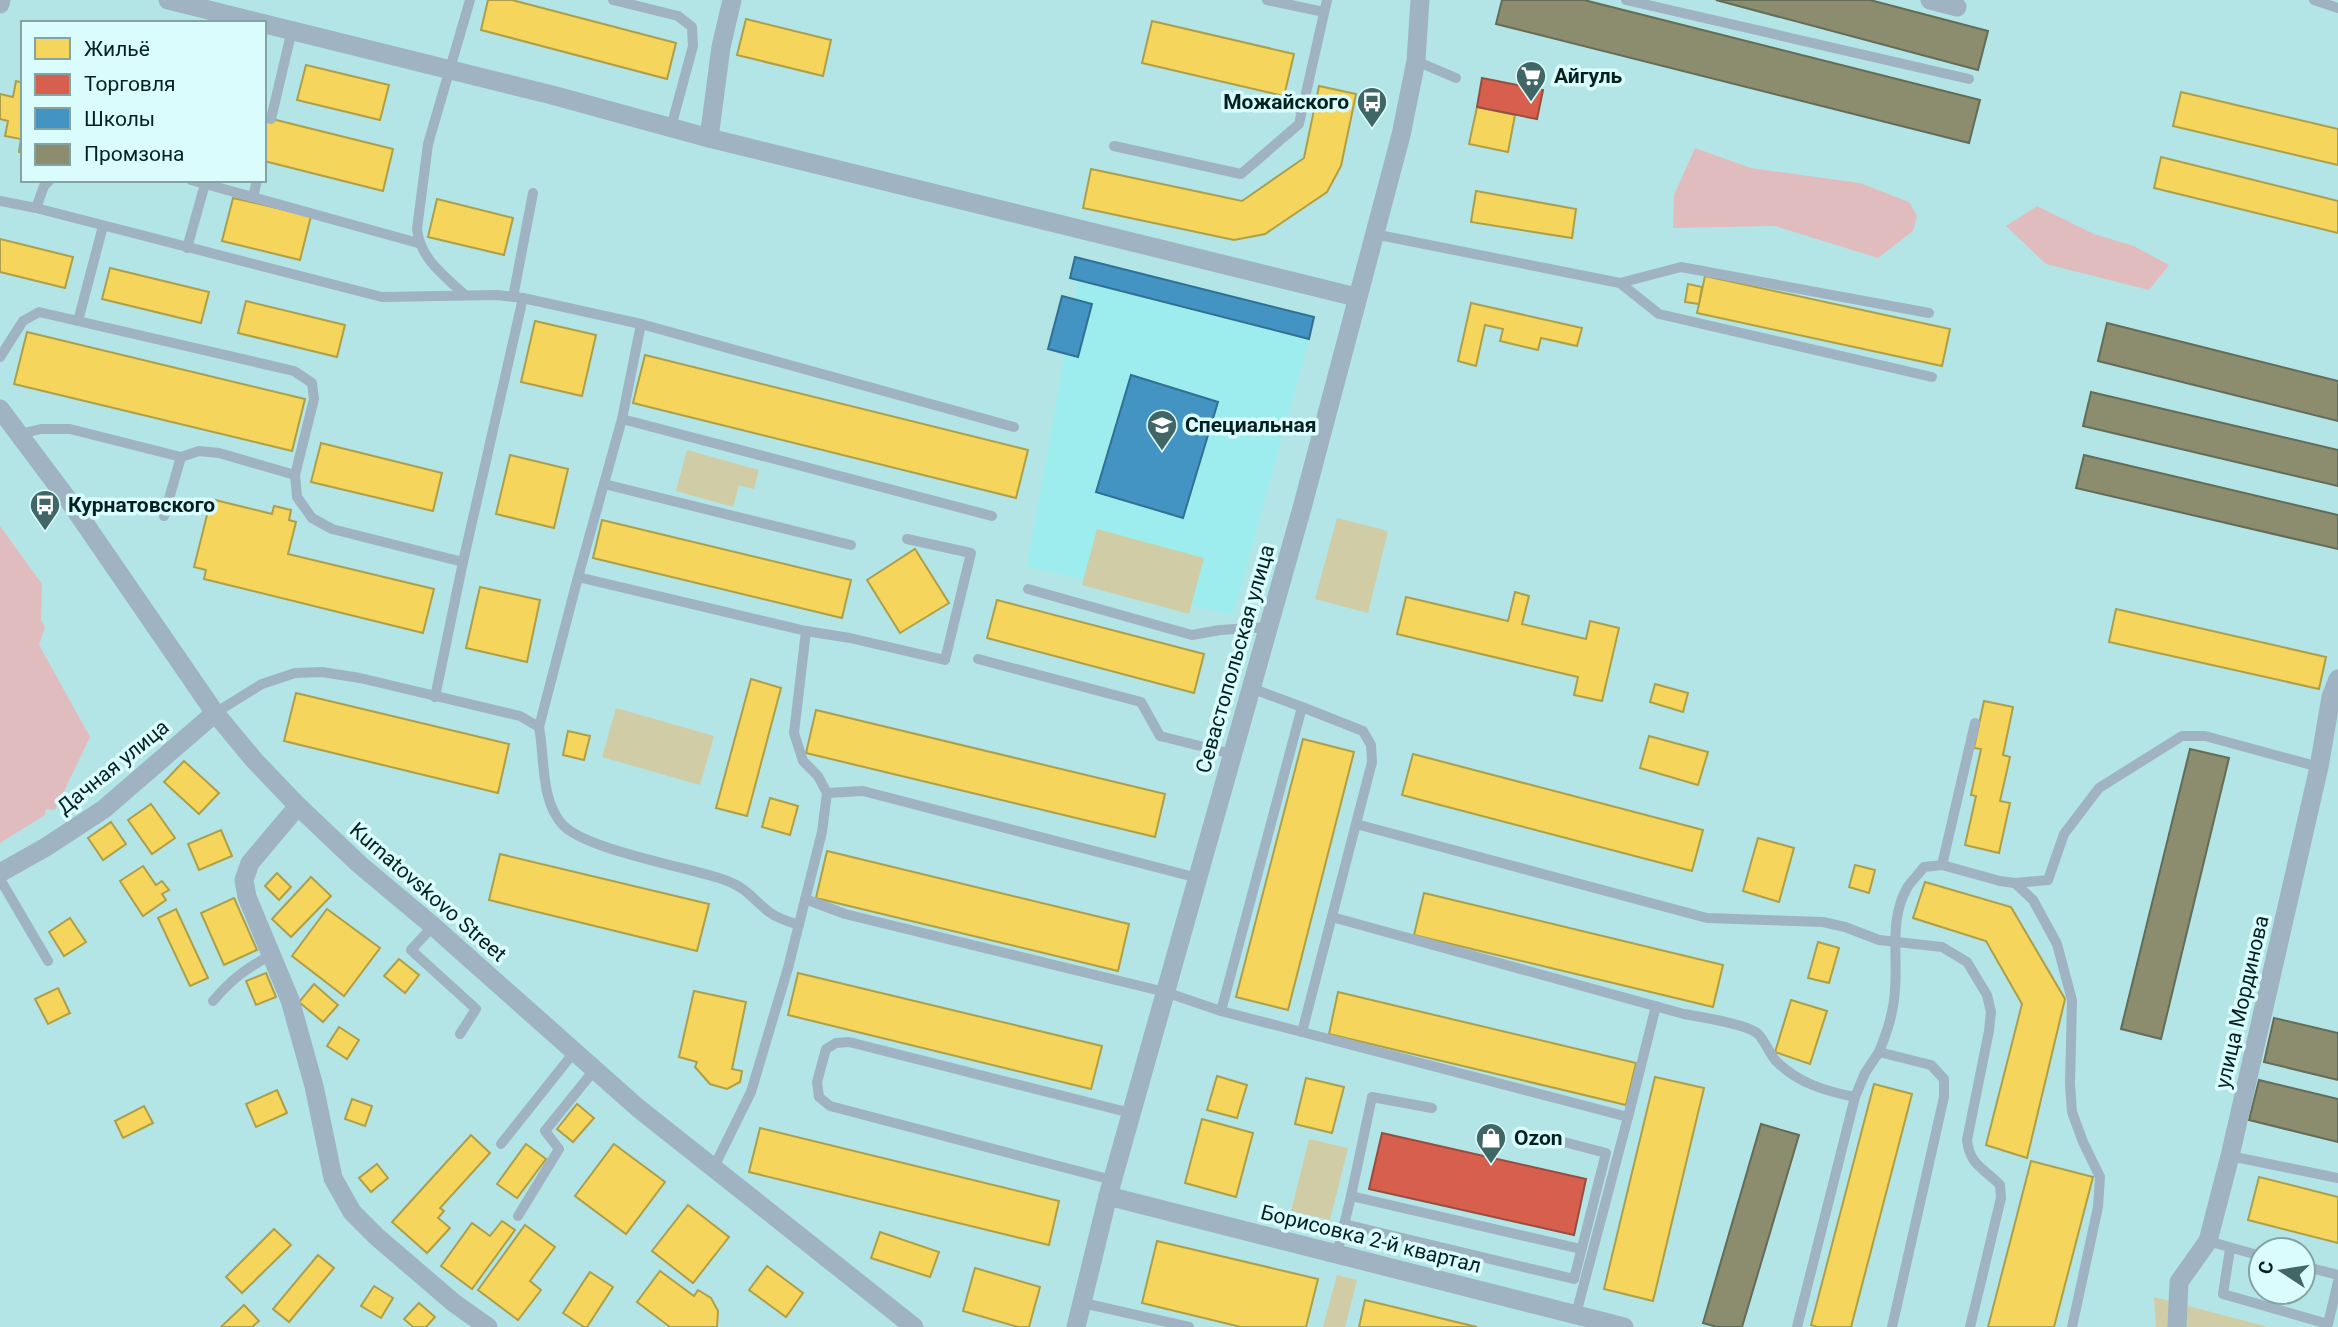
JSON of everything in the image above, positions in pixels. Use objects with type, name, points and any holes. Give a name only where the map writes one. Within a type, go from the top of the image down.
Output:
[{"type":"street","points":[[168,0],[258,21]]},
{"type":"street","points":[[709,138],[721,47],[732,0]]},
{"type":"street","name":"Севастопольская улица","points":[[1076,1327],[1110,1188],[1268,627],[1401,135],[1416,61],[1420,0]]},
{"type":"street","points":[[1930,0],[1957,7]]},
{"type":"street","points":[[266,23],[709,138],[1356,297]]},
{"type":"street","name":"Kurnatovskovo Street","points":[[0,408],[72,505],[215,713],[254,760],[298,806],[359,864],[638,1108],[914,1327]]},
{"type":"street","name":"улица Мординова","points":[[2177,1327],[2179,1282],[2208,1241],[2230,1156],[2319,767],[2331,697],[2338,679]]},
{"type":"street","name":"Дачная улица","points":[[0,873],[104,809],[215,713]]},
{"type":"street","points":[[298,806],[250,863],[244,880],[247,897],[290,1000],[314,1086],[333,1178],[352,1212],[377,1237],[454,1303],[488,1327]]},
{"type":"street","name":"Борисовка 2-й квартал","points":[[1110,1188],[1337,1254],[1623,1327]]},
{"type":"lane","points":[[464,294],[437,270],[418,243],[417,229],[428,144],[470,0]]},
{"type":"lane","points":[[613,0],[678,16],[692,27],[693,46],[670,127]]},
{"type":"lane","points":[[1267,0],[1324,12]]},
{"type":"lane","points":[[1114,146],[1241,174],[1299,124],[1327,0]]},
{"type":"lane","points":[[1626,0],[1969,79]]},
{"type":"lane","points":[[2314,0],[2338,8]]},
{"type":"lane","points":[[271,119],[292,29]]},
{"type":"lane","points":[[1416,61],[1456,78]]},
{"type":"lane","points":[[36,208],[48,182]]},
{"type":"lane","points":[[198,182],[418,243]]},
{"type":"lane","points":[[253,197],[257,182]]},
{"type":"lane","points":[[187,248],[205,184]]},
{"type":"lane","points":[[435,697],[518,298],[533,193]]},
{"type":"lane","points":[[0,201],[382,297],[464,294],[518,298],[641,324],[1014,427]]},
{"type":"lane","points":[[78,321],[103,226]]},
{"type":"lane","points":[[1374,234],[1620,283],[1681,267],[1929,313]]},
{"type":"lane","points":[[1620,283],[1659,314],[1932,377]]},
{"type":"lane","points":[[0,357],[23,321],[39,312],[294,371],[312,383],[314,399],[295,475],[297,497],[312,517],[332,529],[463,562]]},
{"type":"lane","points":[[641,324],[622,419],[539,727],[544,748],[548,798],[562,825],[590,842],[723,880],[746,890],[771,914],[799,925]]},
{"type":"lane","points":[[622,419],[992,516]]},
{"type":"lane","points":[[20,434],[41,429],[70,429],[181,457],[200,451],[219,453],[295,475]]},
{"type":"lane","points":[[164,516],[181,457]]},
{"type":"lane","points":[[604,484],[851,545]]},
{"type":"lane","points":[[578,577],[806,631],[946,660],[971,553],[907,538]]},
{"type":"lane","points":[[1028,589],[1192,635],[1268,627]]},
{"type":"lane","points":[[713,1169],[751,1092],[788,968],[822,832],[827,793],[818,776],[803,761],[794,733],[806,631]]},
{"type":"lane","points":[[978,659],[1140,702],[1160,736],[1232,754]]},
{"type":"lane","points":[[215,713],[262,684],[295,673],[322,672],[360,678],[520,716],[539,727]]},
{"type":"lane","points":[[1251,688],[1363,731],[1371,745],[1371,762],[1356,824],[1301,1032]]},
{"type":"lane","points":[[1221,1011],[1301,707]]},
{"type":"lane","points":[[1942,865],[1975,723]]},
{"type":"lane","points":[[1797,1327],[1854,1097],[1879,1052],[1891,1020],[1895,991],[1894,940],[1897,916],[1907,888],[1924,867],[1942,865],[2015,883],[2048,880],[2064,834],[2099,788],[2182,736],[2205,736],[2319,767]]},
{"type":"lane","points":[[827,793],[863,791],[1198,878]]},
{"type":"lane","points":[[1356,824],[1707,918],[1823,922],[1879,940],[1942,947],[1967,962],[1987,995],[1991,1012],[1967,1140],[1975,1164],[2000,1185],[2001,1198],[1970,1327]]},
{"type":"lane","points":[[0,879],[48,961]]},
{"type":"lane","points":[[2015,883],[2033,900],[2057,944],[2072,1000],[2072,1112],[2100,1177],[2098,1207],[2073,1327]]},
{"type":"lane","points":[[805,899],[845,914],[1165,992],[1221,1011],[1628,1118]]},
{"type":"lane","points":[[1332,917],[1757,1032],[1775,1059],[1792,1075],[1825,1091],[1854,1097]]},
{"type":"lane","points":[[433,926],[411,950],[476,1009],[460,1034]]},
{"type":"lane","points":[[213,1001],[231,980],[251,965],[273,955]]},
{"type":"lane","points":[[1576,1314],[1656,1006]]},
{"type":"lane","points":[[1110,1188],[830,1106],[818,1097],[817,1082],[826,1049],[836,1043],[849,1042],[1131,1113]]},
{"type":"lane","points":[[501,1144],[575,1051]]},
{"type":"lane","points":[[1879,1052],[1931,1065],[1944,1079],[1944,1097],[1892,1327]]},
{"type":"lane","points":[[518,1216],[559,1149],[545,1131],[595,1069]]},
{"type":"lane","points":[[1337,1254],[1372,1097],[1432,1108]]},
{"type":"lane","points":[[1344,1224],[1574,1279],[1606,1153],[1541,1136]]},
{"type":"lane","points":[[2230,1156],[2338,1178]]},
{"type":"lane","points":[[1350,1196],[1581,1249]]},
{"type":"lane","points":[[2208,1241],[2247,1253]]},
{"type":"lane","points":[[2230,1249],[2222,1294],[2328,1324],[2338,1282]]},
{"type":"lane","points":[[2317,1270],[2338,1275]]},
{"type":"lane","points":[[1083,1303],[1189,1327]]},
{"type":"shaded area","points":[[1695,148],[1751,168],[1860,183],[1909,202],[1917,216],[1913,231],[1878,258],[1775,226],[1673,228],[1674,195]]},
{"type":"shaded area","points":[[2037,206],[2094,234],[2134,246],[2169,265],[2149,290],[2046,264],[2006,226]]},
{"type":"shaded area","name":"Специальная","points":[[1078,280],[1309,339],[1233,615],[1027,566]]},
{"type":"shaded area","points":[[687,450],[759,470],[754,489],[739,485],[733,507],[676,491]]},
{"type":"shaded area","points":[[1337,518],[1388,531],[1368,613],[1315,599]]},
{"type":"shaded area","points":[[0,526],[42,584],[41,620],[45,627],[39,645],[90,737],[55,810],[46,809],[45,815],[0,843]]},
{"type":"shaded area","points":[[1097,529],[1204,558],[1189,614],[1082,585]]},
{"type":"shaded area","points":[[616,708],[714,736],[700,785],[602,757]]},
{"type":"shaded area","points":[[1309,1139],[1348,1148],[1330,1220],[1291,1211]]},
{"type":"shaded area","points":[[1337,1275],[1357,1280],[1345,1327],[1323,1327]]},
{"type":"shaded area","points":[[2154,1297],[2268,1327],[2156,1327]]},
{"type":"building: Жильё","points":[[488,0],[512,0],[676,43],[667,79],[481,30]]},
{"type":"building: Жильё","points":[[746,19],[831,40],[823,76],[737,55]]},
{"type":"building: Жильё","points":[[1152,21],[1294,54],[1284,96],[1142,63]]},
{"type":"building: Жильё","points":[[306,65],[389,85],[380,120],[297,100]]},
{"type":"building: Жильё","points":[[16,81],[21,82],[21,139],[5,136],[8,121],[0,119],[0,94],[13,97]]},
{"type":"building: Жильё","points":[[1319,86],[1356,94],[1341,166],[1327,192],[1265,234],[1234,240],[1083,208],[1091,169],[1242,201],[1304,158]]},
{"type":"building: Жильё","points":[[2181,92],[2338,129],[2338,165],[2173,126]]},
{"type":"building: Жильё","points":[[1477,107],[1515,115],[1508,152],[1469,144]]},
{"type":"building: Жильё","points":[[266,117],[393,149],[383,191],[266,162]]},
{"type":"building: Жильё","points":[[2161,157],[2338,201],[2338,233],[2154,188]]},
{"type":"building: Жильё","points":[[1476,191],[1576,209],[1572,238],[1471,222]]},
{"type":"building: Жильё","points":[[233,198],[311,216],[300,260],[222,241]]},
{"type":"building: Жильё","points":[[437,199],[513,218],[504,255],[428,237]]},
{"type":"building: Жильё","points":[[0,239],[73,257],[65,288],[0,272]]},
{"type":"building: Жильё","points":[[110,268],[209,292],[201,323],[102,299]]},
{"type":"building: Жильё","points":[[1705,276],[1950,329],[1942,366],[1697,313]]},
{"type":"building: Жильё","points":[[1688,284],[1702,287],[1699,304],[1685,302]]},
{"type":"building: Жильё","points":[[246,301],[345,325],[337,357],[238,333]]},
{"type":"building: Жильё","points":[[1471,303],[1582,328],[1577,346],[1541,338],[1538,350],[1500,341],[1503,329],[1485,325],[1476,366],[1458,361]]},
{"type":"building: Жильё","points":[[535,321],[596,335],[582,396],[521,382]]},
{"type":"building: Жильё","points":[[27,332],[305,399],[292,451],[14,384]]},
{"type":"building: Жильё","points":[[645,355],[1028,450],[1016,498],[633,403]]},
{"type":"building: Жильё","points":[[321,443],[442,473],[433,511],[311,482]]},
{"type":"building: Жильё","points":[[510,455],[568,469],[554,528],[496,514]]},
{"type":"building: Жильё","points":[[211,499],[272,514],[274,506],[291,510],[289,520],[296,522],[288,554],[434,589],[423,633],[204,579],[206,570],[194,567]]},
{"type":"building: Жильё","points":[[602,520],[851,580],[842,618],[593,558]]},
{"type":"building: Жильё","points":[[915,549],[949,603],[900,633],[867,580]]},
{"type":"building: Жильё","points":[[480,587],[540,600],[527,662],[466,648]]},
{"type":"building: Жильё","points":[[1515,592],[1529,596],[1522,624],[1586,639],[1590,621],[1619,628],[1602,701],[1574,695],[1578,677],[1397,634],[1406,597],[1508,621]]},
{"type":"building: Жильё","points":[[997,600],[1204,654],[1194,693],[987,638]]},
{"type":"building: Жильё","points":[[2116,609],[2326,657],[2319,689],[2109,642]]},
{"type":"building: Жильё","points":[[751,679],[781,688],[747,816],[716,808]]},
{"type":"building: Жильё","points":[[1655,684],[1688,693],[1683,712],[1650,702]]},
{"type":"building: Жильё","points":[[296,693],[509,744],[498,793],[284,741]]},
{"type":"building: Жильё","points":[[1984,701],[2013,707],[2003,755],[2010,757],[2000,801],[2010,803],[1999,853],[1965,845],[1976,796],[1971,795],[1981,749],[1974,748]]},
{"type":"building: Жильё","points":[[816,710],[1165,794],[1155,837],[806,753]]},
{"type":"building: Жильё","points":[[568,731],[590,736],[584,760],[563,755]]},
{"type":"building: Жильё","points":[[1649,736],[1708,752],[1698,785],[1640,768]]},
{"type":"building: Жильё","points":[[1303,739],[1354,752],[1288,1010],[1236,997]]},
{"type":"building: Жильё","points":[[1413,754],[1703,830],[1692,871],[1402,795]]},
{"type":"building: Жильё","points":[[184,761],[219,793],[199,814],[164,782]]},
{"type":"building: Жильё","points":[[770,798],[798,806],[790,835],[762,827]]},
{"type":"building: Жильё","points":[[151,804],[175,838],[152,854],[128,820]]},
{"type":"building: Жильё","points":[[111,822],[126,844],[103,860],[88,838]]},
{"type":"building: Жильё","points":[[221,830],[232,856],[199,870],[188,844]]},
{"type":"building: Жильё","points":[[1758,838],[1794,848],[1779,902],[1743,891]]},
{"type":"building: Жильё","points":[[827,851],[1129,924],[1118,971],[816,898]]},
{"type":"building: Жильё","points":[[500,854],[709,904],[697,951],[489,900]]},
{"type":"building: Жильё","points":[[1855,865],[1875,870],[1869,893],[1849,887]]},
{"type":"building: Жильё","points":[[143,866],[156,885],[162,881],[169,890],[162,894],[166,900],[143,916],[120,881]]},
{"type":"building: Жильё","points":[[277,873],[291,887],[279,900],[265,886]]},
{"type":"building: Жильё","points":[[311,877],[331,896],[291,937],[272,919]]},
{"type":"building: Жильё","points":[[1925,882],[2011,907],[2065,999],[2027,1158],[1986,1145],[2022,1004],[1986,941],[1913,918]]},
{"type":"building: Жильё","points":[[1424,893],[1723,965],[1713,1007],[1414,935]]},
{"type":"building: Жильё","points":[[234,898],[257,950],[224,965],[201,913]]},
{"type":"building: Жильё","points":[[176,909],[208,978],[190,986],[158,918]]},
{"type":"building: Жильё","points":[[327,909],[380,948],[344,996],[292,956]]},
{"type":"building: Жильё","points":[[70,918],[86,942],[64,956],[49,932]]},
{"type":"building: Жильё","points":[[1818,942],[1839,948],[1829,983],[1808,978]]},
{"type":"building: Жильё","points":[[399,959],[419,975],[405,993],[384,976]]},
{"type":"building: Жильё","points":[[266,973],[276,997],[256,1005],[246,981]]},
{"type":"building: Жильё","points":[[798,973],[1102,1046],[1091,1089],[788,1015]]},
{"type":"building: Жильё","points":[[314,984],[338,1005],[323,1022],[299,1002]]},
{"type":"building: Жильё","points":[[58,988],[70,1013],[48,1024],[35,999]]},
{"type":"building: Жильё","points":[[694,991],[746,1002],[732,1069],[742,1071],[740,1082],[727,1089],[710,1084],[695,1067],[697,1062],[679,1057]]},
{"type":"building: Жильё","points":[[1338,992],[1636,1063],[1626,1105],[1329,1034]]},
{"type":"building: Жильё","points":[[1791,1000],[1827,1011],[1810,1064],[1775,1052]]},
{"type":"building: Жильё","points":[[339,1027],[359,1040],[347,1059],[327,1046]]},
{"type":"building: Жильё","points":[[1217,1076],[1247,1085],[1237,1118],[1207,1110]]},
{"type":"building: Жильё","points":[[1655,1077],[1704,1088],[1653,1301],[1604,1289]]},
{"type":"building: Жильё","points":[[1306,1078],[1344,1087],[1332,1133],[1295,1124]]},
{"type":"building: Жильё","points":[[1874,1084],[1912,1094],[1851,1327],[1817,1327],[1811,1325]]},
{"type":"building: Жильё","points":[[277,1090],[287,1113],[256,1127],[246,1104]]},
{"type":"building: Жильё","points":[[352,1099],[372,1106],[365,1126],[345,1119]]},
{"type":"building: Жильё","points":[[577,1104],[594,1118],[573,1142],[557,1129]]},
{"type":"building: Жильё","points":[[144,1106],[153,1123],[123,1138],[115,1121]]},
{"type":"building: Жильё","points":[[1202,1119],[1253,1133],[1236,1197],[1185,1183]]},
{"type":"building: Жильё","points":[[760,1128],[1059,1201],[1049,1245],[749,1172]]},
{"type":"building: Жильё","points":[[471,1135],[490,1153],[440,1208],[444,1211],[438,1218],[450,1228],[427,1253],[392,1222]]},
{"type":"building: Жильё","points":[[526,1144],[546,1159],[517,1198],[497,1184]]},
{"type":"building: Жильё","points":[[614,1144],[665,1182],[626,1234],[575,1196]]},
{"type":"building: Жильё","points":[[2031,1161],[2093,1177],[2054,1327],[1988,1327]]},
{"type":"building: Жильё","points":[[377,1164],[388,1178],[371,1192],[359,1178]]},
{"type":"building: Жильё","points":[[2259,1177],[2338,1197],[2338,1243],[2317,1236],[2248,1220]]},
{"type":"building: Жильё","points":[[688,1205],[729,1237],[693,1283],[652,1251]]},
{"type":"building: Жильё","points":[[502,1221],[515,1230],[472,1289],[441,1266],[472,1223],[490,1236]]},
{"type":"building: Жильё","points":[[525,1225],[555,1247],[530,1281],[541,1290],[518,1320],[478,1290]]},
{"type":"building: Жильё","points":[[274,1229],[291,1245],[242,1293],[226,1277]]},
{"type":"building: Жильё","points":[[880,1232],[939,1252],[930,1277],[871,1258]]},
{"type":"building: Жильё","points":[[1157,1241],[1318,1279],[1306,1327],[1241,1327],[1142,1303]]},
{"type":"building: Жильё","points":[[318,1255],[334,1268],[289,1322],[273,1309]]},
{"type":"building: Жильё","points":[[767,1266],[803,1293],[786,1317],[749,1290]]},
{"type":"building: Жильё","points":[[975,1268],[1040,1287],[1029,1327],[1018,1327],[963,1311]]},
{"type":"building: Жильё","points":[[660,1271],[694,1296],[698,1290],[711,1298],[718,1311],[717,1327],[670,1327],[637,1302]]},
{"type":"building: Жильё","points":[[590,1272],[613,1287],[587,1327],[584,1327],[563,1313]]},
{"type":"building: Жильё","points":[[374,1286],[393,1298],[381,1318],[361,1306]]},
{"type":"building: Жильё","points":[[1365,1300],[1477,1327],[1359,1327]]},
{"type":"building: Жильё","points":[[419,1303],[435,1317],[426,1327],[413,1327],[404,1319]]},
{"type":"building: Жильё","points":[[244,1305],[259,1321],[252,1327],[221,1327]]},
{"type":"building: Торговля","points":[[1482,78],[1543,90],[1537,119],[1477,107]]},
{"type":"building: Торговля","points":[[1382,1133],[1586,1179],[1574,1235],[1369,1189]]},
{"type":"building: Школы","points":[[1075,257],[1314,317],[1309,339],[1070,278]]},
{"type":"building: Школы","points":[[1062,296],[1092,304],[1078,357],[1048,349]]},
{"type":"building: Школы","points":[[1131,375],[1218,402],[1183,518],[1096,492]]},
{"type":"building: Промзона","points":[[1502,0],[1584,0],[1980,100],[1969,143],[1496,24]]},
{"type":"building: Промзона","points":[[1716,0],[1870,0],[1988,31],[1978,70]]},
{"type":"building: Промзона","points":[[2107,323],[2338,381],[2338,421],[2098,361]]},
{"type":"building: Промзона","points":[[2091,392],[2338,450],[2338,486],[2083,426]]},
{"type":"building: Промзона","points":[[2084,455],[2338,515],[2338,549],[2076,488]]},
{"type":"building: Промзона","points":[[2190,749],[2229,758],[2161,1039],[2121,1029]]},
{"type":"building: Промзона","points":[[2274,1018],[2338,1033],[2338,1080],[2264,1062]]},
{"type":"building: Промзона","points":[[2259,1080],[2338,1099],[2338,1142],[2249,1120]]},
{"type":"building: Промзона","points":[[1761,1124],[1799,1135],[1742,1327],[1717,1327],[1703,1323]]},
{"type":"place","name":"Айгуль","points":[[1531,103]]},
{"type":"place","name":"Можайского","points":[[1372,129]]},
{"type":"place","name":"Специальная","points":[[1162,452]]},
{"type":"place","name":"Курнатовского","points":[[45,532]]},
{"type":"place","name":"Ozon","points":[[1491,1165]]}]
